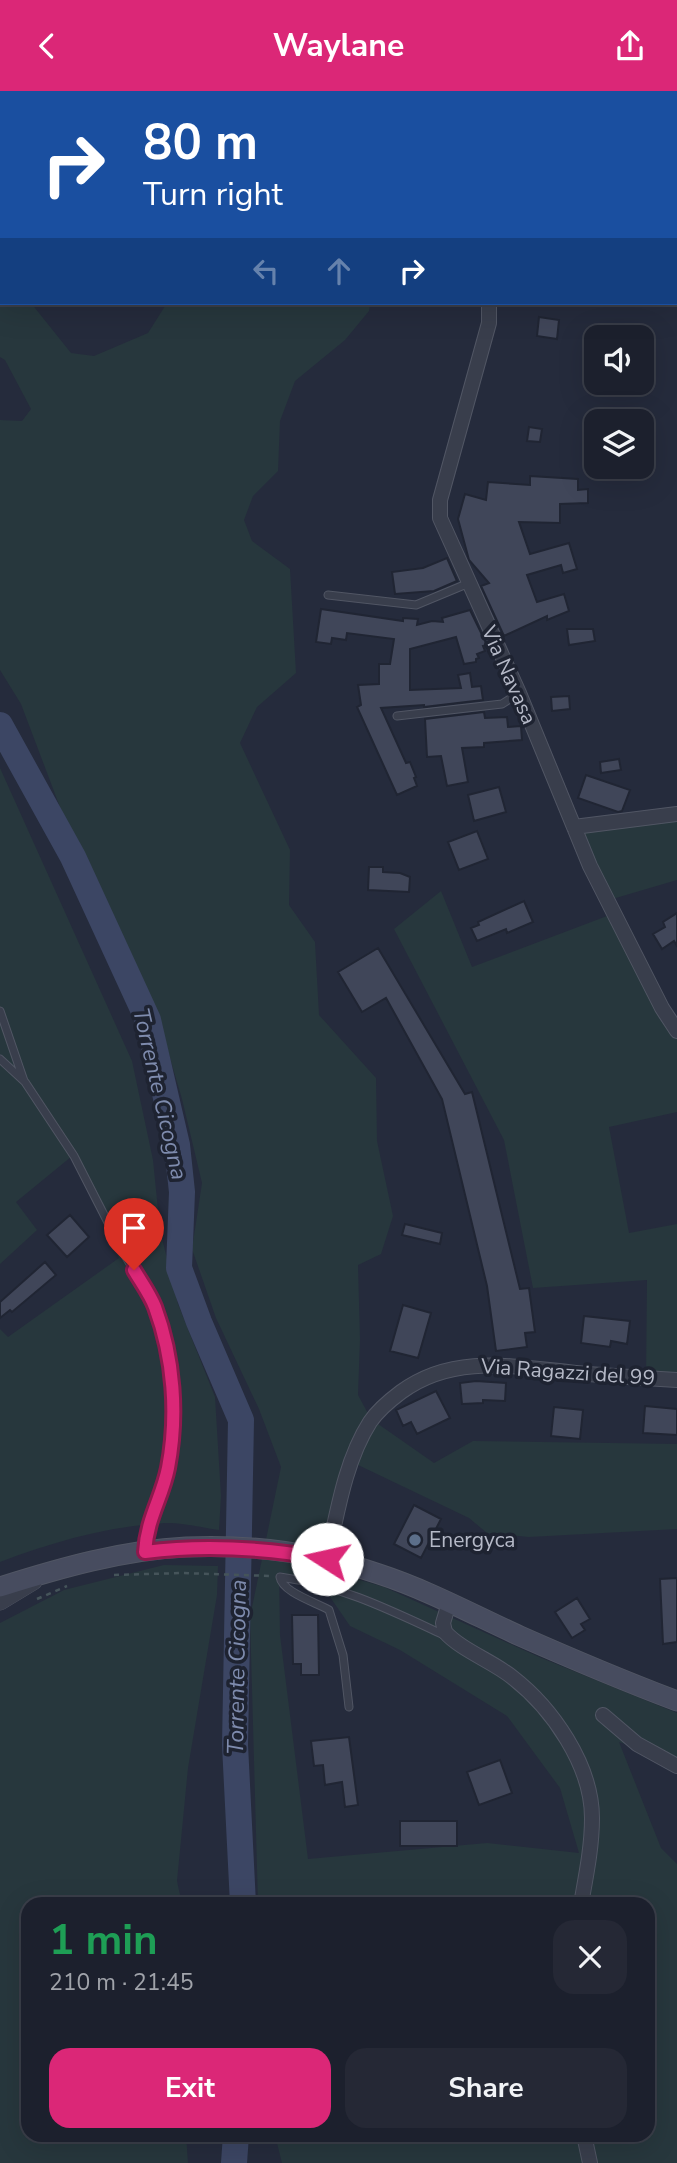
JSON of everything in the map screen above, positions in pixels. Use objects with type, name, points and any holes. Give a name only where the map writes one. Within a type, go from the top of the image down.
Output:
[{"type":"main road","points":[[0,1587],[48,1572],[145,1552],[225,1546],[277,1550],[327,1559],[381,1574],[677,1701]]},
{"type":"street","name":"Via Navasa","points":[[489,305],[489,323],[440,500],[440,518],[519,693],[606,900],[662,1008],[677,1031]]},
{"type":"street","points":[[489,323],[496,305]]},
{"type":"street","points":[[574,827],[677,814]]},
{"type":"street","name":"Via Ragazzi del 99","points":[[327,1559],[348,1472],[363,1435],[379,1411],[409,1386],[454,1367],[489,1364],[677,1380]]},
{"type":"street","points":[[0,1579],[48,1572]]},
{"type":"street","points":[[0,1601],[48,1572]]},
{"type":"street","points":[[449,1603],[443,1623],[444,1632],[497,1666],[532,1693],[568,1742],[580,1768],[589,1792],[592,1816],[589,1864],[582,1897]]},
{"type":"street","points":[[603,1715],[637,1744],[677,1766]]},
{"type":"street","points":[[586,2142],[590,2163]]},
{"type":"lane","points":[[328,595],[416,605],[469,583]]},
{"type":"lane","points":[[397,716],[502,705],[519,693]]},
{"type":"lane","points":[[0,1011],[25,1082]]},
{"type":"lane","points":[[0,1059],[25,1082],[74,1156],[123,1252],[155,1306],[170,1362],[173,1417],[167,1470],[151,1515],[145,1552]]},
{"type":"lane","points":[[349,1707],[342,1655],[330,1610],[288,1591],[281,1583],[280,1577],[304,1580],[344,1591],[449,1637]]},
{"type":"path","points":[[111,1576],[182,1573],[266,1576]]},
{"type":"path","points":[[35,1599],[68,1586]]},
{"type":"shaded area","points":[[0,305],[33,305],[71,353],[94,356],[148,333],[166,305],[370,305],[369,311],[345,340],[295,381],[280,421],[278,471],[253,496],[244,520],[252,541],[290,569],[296,673],[257,707],[240,743],[290,850],[289,905],[315,942],[319,1015],[376,1078],[377,1141],[393,1216],[381,1254],[358,1265],[358,1395],[371,1419],[434,1463],[473,1441],[677,1444],[677,1529],[529,1537],[487,1533],[469,1518],[356,1464],[322,1569],[384,1587],[539,1657],[677,1713],[677,1761],[619,1742],[661,1848],[677,1864],[677,2163],[282,2163],[277,2142],[655,2142],[655,1897],[258,1897],[250,1617],[281,1467],[259,1409],[216,1318],[192,1249],[202,1183],[182,1099],[156,1010],[63,815],[21,704],[0,670],[0,420],[22,421],[31,409],[5,360],[0,357]],"holes":[[[279,1572],[319,1581],[350,1626],[400,1650],[507,1716],[560,1788],[579,1853],[487,1843],[308,1859],[280,1635]]]},
{"type":"shaded area","points":[[0,768],[132,1061],[153,1160],[160,1230],[178,1304],[215,1397],[221,1496],[219,1530],[172,1523],[102,1531],[0,1562],[0,1329],[8,1337],[119,1258],[77,1152],[16,1202],[37,1230],[0,1264]]},
{"type":"shaded area","points":[[677,816],[677,880],[609,900],[576,824]]},
{"type":"shaded area","points":[[441,891],[472,967],[615,913],[677,1024],[677,1112],[609,1127],[629,1233],[677,1224],[677,1381],[646,1380],[647,1280],[533,1288],[504,1140],[394,929]]},
{"type":"shaded area","points":[[164,1565],[218,1566],[217,1595],[188,1768],[177,1881],[180,1897],[21,1897],[21,2142],[186,2142],[188,2163],[0,2163],[0,1623],[64,1590]]},
{"type":"building","points":[[539,317],[559,320],[557,339],[537,336]]},
{"type":"building","points":[[529,427],[542,429],[540,442],[527,441]]},
{"type":"building","points":[[530,476],[578,479],[578,490],[588,489],[588,503],[560,504],[560,523],[519,522],[530,554],[569,543],[577,569],[563,573],[561,565],[527,575],[537,602],[564,594],[569,611],[547,620],[547,616],[504,636],[481,586],[489,583],[469,560],[458,519],[465,494],[486,500],[488,482],[530,485]]},
{"type":"building","points":[[447,558],[457,581],[434,591],[395,594],[392,572],[423,568]]},
{"type":"building","points":[[321,609],[403,621],[403,618],[418,619],[417,625],[432,621],[443,622],[442,618],[470,610],[487,645],[483,646],[485,651],[477,654],[479,658],[476,662],[464,664],[456,637],[410,649],[410,690],[461,688],[458,675],[470,673],[472,687],[481,686],[483,700],[424,707],[381,708],[406,763],[410,762],[417,786],[397,795],[357,707],[361,705],[358,685],[379,684],[379,664],[390,664],[394,639],[347,633],[346,640],[332,638],[331,644],[316,642]]},
{"type":"building","points":[[567,629],[593,629],[595,641],[569,645]]},
{"type":"building","points":[[569,696],[570,709],[552,711],[551,697]]},
{"type":"building","points":[[484,712],[485,718],[507,717],[508,727],[521,726],[522,740],[462,748],[468,782],[447,786],[441,756],[427,757],[425,719]]},
{"type":"building","points":[[619,759],[621,770],[601,773],[600,762]]},
{"type":"building","points":[[586,775],[630,790],[622,811],[578,798]]},
{"type":"building","points":[[499,787],[506,812],[474,821],[468,795]]},
{"type":"building","points":[[477,831],[488,859],[459,870],[448,842]]},
{"type":"building","points":[[369,867],[383,867],[383,872],[400,873],[410,877],[409,892],[368,890]]},
{"type":"building","points":[[524,901],[533,922],[477,941],[471,928],[479,925],[478,922]]},
{"type":"building","points":[[677,913],[677,946],[674,941],[662,949],[653,934],[665,927],[663,922]]},
{"type":"building","points":[[378,948],[465,1094],[472,1092],[520,1289],[529,1288],[535,1332],[525,1333],[527,1347],[496,1351],[487,1286],[442,1099],[386,998],[362,1012],[338,972]]},
{"type":"building","points":[[70,1215],[89,1237],[67,1257],[47,1235]]},
{"type":"building","points":[[405,1224],[442,1233],[440,1244],[402,1235]]},
{"type":"building","points":[[45,1262],[56,1275],[12,1312],[10,1310],[0,1318],[0,1302]]},
{"type":"building","points":[[403,1305],[431,1313],[418,1358],[390,1351]]},
{"type":"building","points":[[584,1316],[630,1321],[627,1344],[611,1341],[610,1347],[581,1343]]},
{"type":"building","points":[[460,1383],[506,1383],[505,1401],[483,1400],[483,1403],[462,1404]]},
{"type":"building","points":[[436,1391],[450,1418],[417,1434],[411,1422],[403,1426],[396,1410]]},
{"type":"building","points":[[645,1406],[677,1409],[677,1435],[643,1433]]},
{"type":"building","points":[[554,1407],[583,1410],[580,1439],[551,1436]]},
{"type":"building","points":[[414,1505],[441,1519],[421,1558],[394,1544]]},
{"type":"building","points":[[677,1578],[677,1642],[663,1644],[660,1579]]},
{"type":"building","points":[[577,1598],[590,1619],[581,1624],[585,1630],[572,1638],[555,1612]]},
{"type":"building","points":[[292,1615],[318,1615],[319,1675],[301,1675],[301,1664],[293,1664]]},
{"type":"building","points":[[349,1737],[358,1805],[345,1807],[342,1782],[325,1785],[323,1765],[314,1766],[311,1741]]},
{"type":"building","points":[[500,1760],[512,1793],[479,1805],[467,1772]]},
{"type":"building","points":[[400,1821],[457,1821],[457,1846],[400,1846]]},
{"type":"waterway","name":"Torrente Cicogna","points":[[0,725],[73,857],[148,1020],[177,1145],[182,1192],[179,1268],[241,1420],[235,1745],[243,1897]]},
{"type":"waterway","name":"Torrente Cicogna","points":[[234,2163],[236,2142]]},
{"type":"place","name":"Energyca","points":[[415,1540]]},
{"type":"route","points":[[134,1270],[155,1306],[170,1362],[173,1417],[167,1470],[151,1515],[145,1552],[225,1546],[277,1550],[327,1559]]}]
